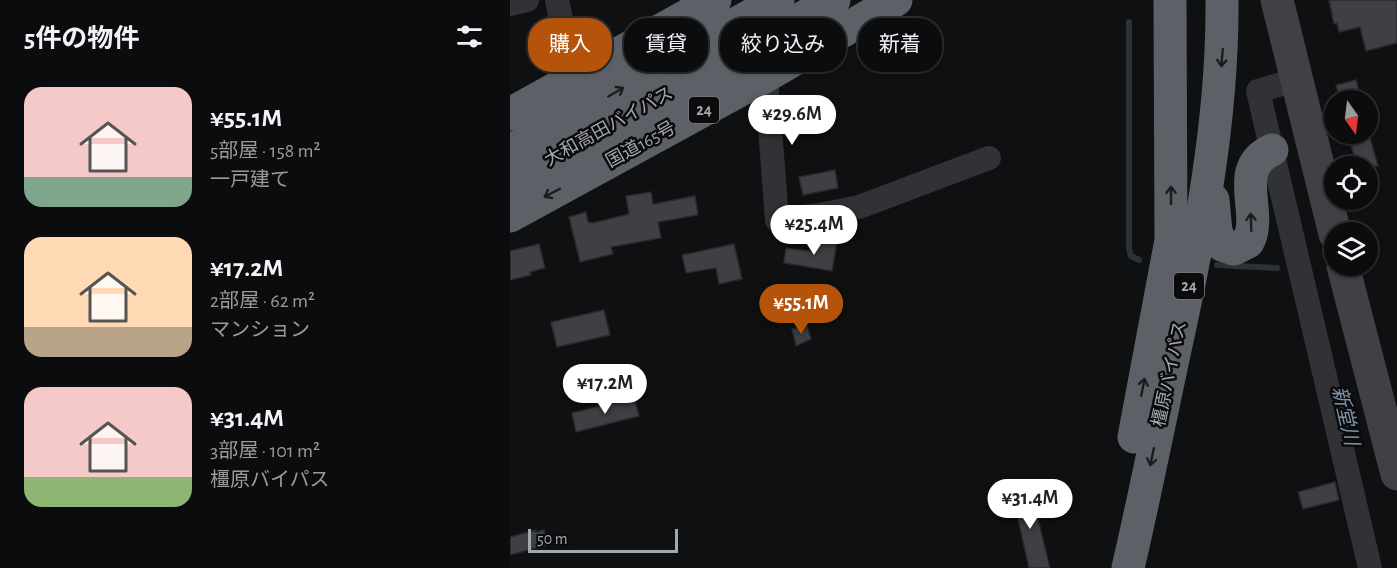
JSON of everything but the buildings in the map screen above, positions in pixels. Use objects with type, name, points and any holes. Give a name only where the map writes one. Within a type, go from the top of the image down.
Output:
[{"type":"highway","points":[[510,114],[715,0]]},
{"type":"highway","name":"大和高田バイパス","points":[[510,151],[778,0]]},
{"type":"highway","name":"大和高田バイパス","points":[[510,182],[834,0]]},
{"type":"highway","name":"国道165号","points":[[510,216],[772,73],[896,0]]},
{"type":"highway","name":"橿原バイパス","points":[[1128,568],[1210,174],[1223,52],[1222,0]]},
{"type":"highway","name":"橿原バイパス","points":[[1107,568],[1171,240],[1169,4]]},
{"type":"highway","points":[[1210,174],[1218,239],[1227,248],[1234,249],[1248,242],[1251,236],[1249,181],[1254,166],[1264,154],[1272,150]]},
{"type":"street","points":[[510,4],[527,0]]},
{"type":"street","points":[[557,0],[585,176]]},
{"type":"street","points":[[760,0],[772,73],[777,220],[859,207],[989,158]]},
{"type":"street","points":[[1277,0],[1332,222]]},
{"type":"street","points":[[1295,80],[1258,91],[1370,568]]},
{"type":"street","points":[[1346,276],[1397,474]]},
{"type":"waterway","name":"新堂川","points":[[1129,22],[1129,249],[1131,256],[1139,260]]},
{"type":"waterway","name":"新堂川","points":[[1217,265],[1277,268]]}]
